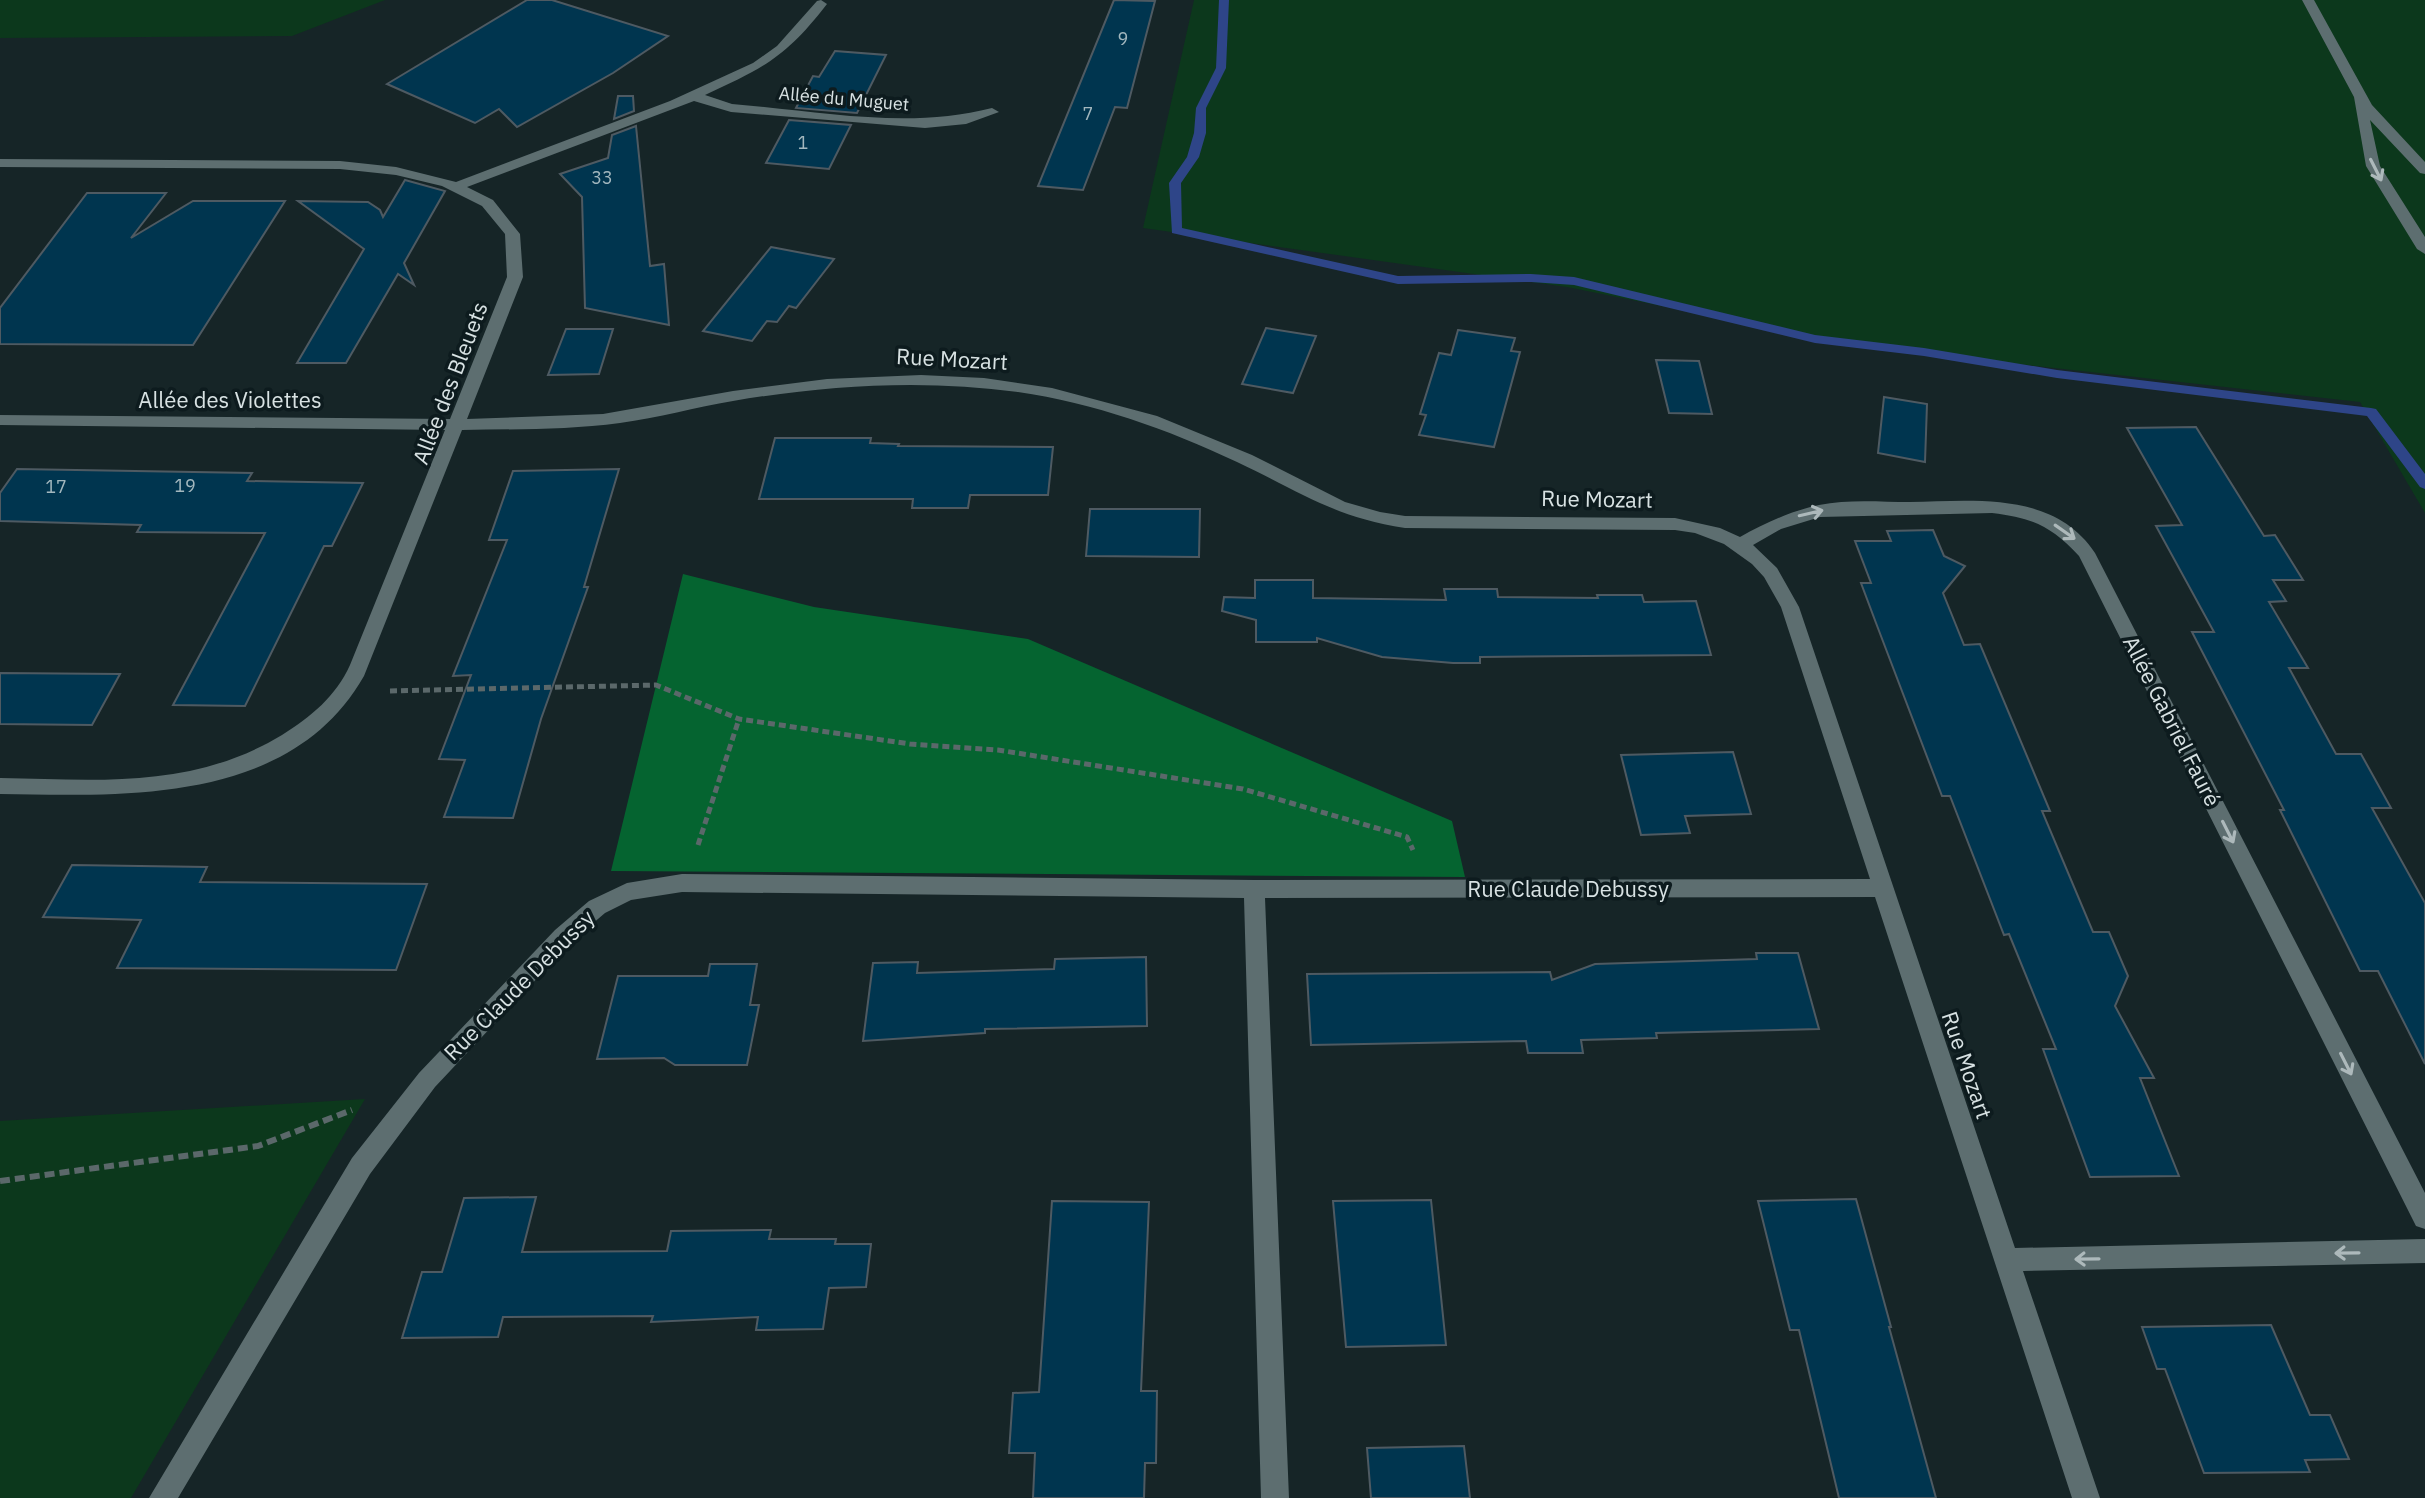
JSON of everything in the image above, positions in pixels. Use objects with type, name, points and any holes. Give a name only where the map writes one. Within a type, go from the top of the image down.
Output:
[{"type":"street","points":[[2308,0],[2359,95],[2373,115],[2425,170]]},
{"type":"street","name":"Allée du Muguet","points":[[455,187],[693,96],[776,55],[821,4]]},
{"type":"street","points":[[2359,95],[2373,166],[2425,249]]},
{"type":"street","name":"Allée du Muguet","points":[[693,96],[731,108],[925,124],[966,120],[992,112]]},
{"type":"street","name":"Allée des Bleuets","points":[[0,163],[366,166],[407,171],[455,187],[486,205],[513,236],[517,258],[515,277],[459,424],[347,692],[314,724],[292,739],[216,776],[192,782],[142,787],[0,786]]},
{"type":"street","name":"Rue Mozart","points":[[459,424],[605,419],[736,395],[834,383],[907,379],[983,382],[1056,393],[1160,422],[1250,461],[1333,506],[1366,517],[1405,522],[1675,524],[1717,532],[1740,545],[1780,584],[1790,607],[2086,1498]]},
{"type":"street","name":"Allée des Violettes","points":[[0,420],[459,424]]},
{"type":"street","name":"Allée Gabriel Fauré","points":[[1740,545],[1775,525],[1819,511],[1975,507],[2029,513],[2064,529],[2080,544],[2425,1218]]},
{"type":"street","name":"Rue Claude Debussy","points":[[163,1498],[345,1193],[404,1107],[471,1031],[563,936],[597,907],[627,892],[682,883],[1434,890],[1882,888]]},
{"type":"street","points":[[1254,889],[1275,1498]]},
{"type":"street","points":[[2007,1260],[2425,1251]]},
{"type":"path","points":[[347,692],[656,685],[739,719],[910,744],[998,750],[1243,789],[1407,837],[1434,890]]},
{"type":"path","points":[[682,883],[689,871],[739,719]]},
{"type":"path","points":[[0,1181],[258,1146],[362,1106],[404,1107]]},
{"type":"green space","points":[[0,0],[385,0],[292,36],[0,38]]},
{"type":"green space","points":[[1194,0],[2425,0],[2425,513],[2360,402],[1866,347],[1567,287],[1143,228]]},
{"type":"green space","points":[[683,574],[814,607],[1028,639],[1452,821],[1465,877],[611,871]]},
{"type":"green space","points":[[365,1099],[131,1498],[0,1498],[0,1121]]},
{"type":"building","points":[[527,0],[552,0],[668,36],[613,73],[517,127],[499,109],[475,123],[387,84]]},
{"type":"building","points":[[1114,0],[1155,1],[1127,108],[1115,107],[1083,190],[1038,186]]},
{"type":"building","points":[[835,51],[886,55],[857,113],[796,108],[813,76],[819,77]]},
{"type":"building","points":[[618,96],[633,96],[634,111],[614,119]]},
{"type":"building","points":[[789,120],[851,125],[829,169],[766,163]]},
{"type":"building","points":[[636,126],[650,266],[664,264],[669,325],[585,308],[582,197],[560,174],[608,158],[612,135]]},
{"type":"building","points":[[405,180],[445,191],[404,263],[414,285],[398,274],[346,363],[297,363],[364,249],[298,201],[368,202],[380,210],[383,217]]},
{"type":"building","points":[[87,193],[166,193],[131,238],[193,201],[285,201],[193,345],[0,344],[0,308]]},
{"type":"building","points":[[771,247],[834,259],[796,308],[789,306],[777,322],[767,321],[752,341],[703,331]]},
{"type":"building","points":[[1266,328],[1316,336],[1293,393],[1242,384]]},
{"type":"building","points":[[566,329],[613,329],[599,374],[548,375]]},
{"type":"building","points":[[1458,330],[1515,338],[1511,351],[1520,352],[1494,447],[1419,435],[1426,415],[1420,414],[1439,353],[1451,355]]},
{"type":"building","points":[[1656,360],[1699,361],[1712,414],[1669,413]]},
{"type":"building","points":[[1884,397],[1927,404],[1925,462],[1878,453]]},
{"type":"building","points":[[2196,427],[2264,536],[2275,535],[2303,580],[2273,580],[2286,601],[2269,602],[2308,668],[2289,668],[2336,754],[2361,754],[2391,808],[2372,808],[2425,903],[2425,1064],[2378,971],[2360,971],[2280,810],[2284,810],[2192,632],[2214,632],[2156,526],[2182,525],[2127,428]]},
{"type":"building","points":[[775,438],[871,438],[870,443],[898,446],[1053,447],[1048,495],[970,495],[968,508],[912,508],[913,499],[759,499]]},
{"type":"building","points":[[17,469],[252,473],[247,481],[363,483],[332,546],[324,546],[245,706],[173,705],[265,533],[137,532],[141,525],[0,521],[0,493]]},
{"type":"building","points":[[619,469],[584,587],[588,587],[541,719],[513,818],[444,817],[465,760],[439,759],[471,675],[453,676],[507,540],[489,540],[513,471]]},
{"type":"building","points":[[1090,509],[1200,509],[1199,557],[1086,556]]},
{"type":"building","points":[[1933,530],[1944,556],[1965,566],[1943,593],[1964,645],[1980,644],[2050,811],[2042,811],[2093,932],[2109,932],[2128,976],[2115,1006],[2154,1078],[2140,1078],[2179,1176],[2090,1177],[2043,1049],[2056,1049],[2009,934],[2004,935],[1950,796],[1942,796],[1876,623],[1861,583],[1871,583],[1855,541],[1891,541],[1887,531]]},
{"type":"building","points":[[1255,580],[1313,580],[1313,598],[1446,600],[1444,589],[1497,589],[1498,597],[1642,595],[1644,602],[1696,601],[1711,655],[1480,657],[1480,663],[1453,663],[1382,657],[1317,638],[1317,642],[1256,642],[1256,620],[1222,611],[1224,597],[1255,598]]},
{"type":"building","points":[[0,673],[120,674],[92,725],[0,724]]},
{"type":"building","points":[[1733,752],[1751,814],[1685,816],[1690,833],[1641,835],[1621,755]]},
{"type":"building","points":[[72,865],[207,867],[200,882],[427,884],[396,970],[117,968],[141,920],[43,917]]},
{"type":"building","points":[[1756,953],[1798,953],[1819,1029],[1656,1033],[1657,1038],[1581,1040],[1583,1053],[1528,1053],[1526,1041],[1311,1045],[1307,974],[1550,972],[1552,980],[1595,964],[1757,959]]},
{"type":"building","points":[[1146,957],[1147,1026],[985,1029],[985,1033],[863,1041],[873,963],[918,962],[917,973],[1054,969],[1055,959]]},
{"type":"building","points":[[710,964],[757,964],[750,1005],[759,1005],[747,1065],[675,1065],[664,1058],[597,1059],[618,976],[708,976]]},
{"type":"building","points":[[536,1197],[522,1252],[667,1251],[671,1231],[771,1230],[769,1239],[836,1239],[835,1244],[871,1244],[866,1287],[829,1288],[823,1329],[756,1330],[758,1317],[651,1322],[653,1316],[503,1317],[498,1337],[402,1338],[422,1272],[442,1272],[464,1198]]},
{"type":"building","points":[[1856,1199],[1936,1498],[1839,1498],[1799,1330],[1790,1330],[1758,1201]]},
{"type":"building","points":[[1431,1200],[1446,1345],[1346,1347],[1333,1201]]},
{"type":"building","points":[[1052,1201],[1149,1202],[1141,1391],[1157,1391],[1156,1463],[1145,1463],[1144,1498],[1033,1498],[1035,1453],[1009,1453],[1013,1393],[1039,1392]]},
{"type":"building","points":[[2271,1325],[2310,1415],[2330,1415],[2349,1459],[2305,1460],[2310,1472],[2204,1473],[2165,1369],[2157,1369],[2142,1327]]},
{"type":"building","points":[[1464,1446],[1470,1498],[1371,1498],[1367,1448]]},
{"type":"waterway","points":[[1224,0],[1221,68],[1201,108],[1200,133],[1193,157],[1175,183],[1176,230],[1398,280],[1531,278],[1574,281],[1815,339],[1924,352],[2057,374],[2371,412],[2425,484]]}]
